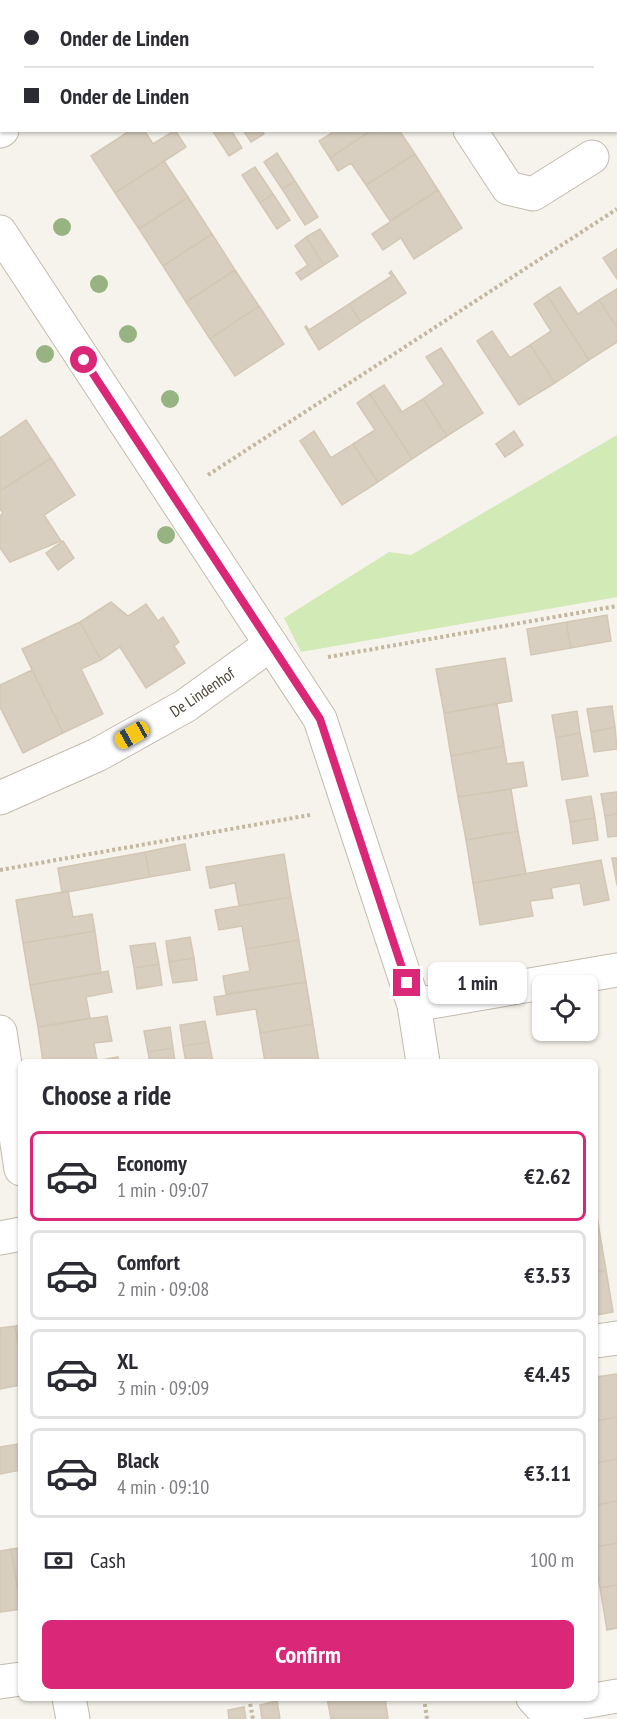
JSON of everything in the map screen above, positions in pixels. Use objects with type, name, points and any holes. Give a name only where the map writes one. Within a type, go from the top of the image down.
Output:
[{"type":"street","points":[[471,132],[508,188],[533,194],[592,157]]},
{"type":"street","points":[[0,232],[320,719],[414,1005],[423,1059]]},
{"type":"street","name":"De Lindenhof","points":[[0,798],[97,755],[277,654]]},
{"type":"street","points":[[414,1005],[617,969]]},
{"type":"street","points":[[0,1032],[18,1149]]},
{"type":"street","points":[[0,1238],[18,1235]]},
{"type":"street","points":[[598,1341],[617,1338]]},
{"type":"street","points":[[0,1682],[18,1679]]},
{"type":"street","points":[[598,1699],[617,1696]]},
{"type":"street","points":[[70,1701],[73,1719]]},
{"type":"street","points":[[536,1701],[543,1709],[589,1701]]},
{"type":"path","points":[[174,497],[617,208]]},
{"type":"path","points":[[277,654],[617,606]]},
{"type":"path","points":[[0,870],[350,808]]},
{"type":"path","points":[[250,1701],[253,1719]]},
{"type":"path","points":[[424,1701],[427,1719]]},
{"type":"green space","points":[[617,435],[617,597],[301,652],[284,618],[389,552],[411,555]]},
{"type":"building","points":[[128,132],[145,132],[153,144],[172,132],[176,132],[186,147],[115,193],[91,156]]},
{"type":"building","points":[[213,132],[232,132],[242,148],[229,156]]},
{"type":"building","points":[[244,132],[262,132],[264,134],[251,142]]},
{"type":"building","points":[[369,132],[330,158],[319,141],[332,133]]},
{"type":"building","points":[[369,132],[400,132],[415,154],[366,185],[351,163],[338,171],[330,158]]},
{"type":"building","points":[[277,153],[295,181],[282,189],[264,162]]},
{"type":"building","points":[[415,154],[438,190],[390,221],[366,185]]},
{"type":"building","points":[[164,161],[188,197],[139,229],[115,193]]},
{"type":"building","points":[[255,167],[273,194],[260,203],[242,175]]},
{"type":"building","points":[[295,181],[318,217],[305,225],[282,189]]},
{"type":"building","points":[[438,190],[462,228],[414,259],[401,238],[383,250],[372,234]]},
{"type":"building","points":[[273,194],[290,220],[277,229],[260,203]]},
{"type":"building","points":[[188,197],[212,234],[163,266],[139,229]]},
{"type":"building","points":[[320,229],[338,256],[324,265],[306,237]]},
{"type":"building","points":[[212,234],[235,270],[186,302],[163,266]]},
{"type":"building","points":[[306,237],[324,265],[301,280],[296,273],[308,265],[295,246]]},
{"type":"building","points":[[617,249],[617,279],[603,258]]},
{"type":"building","points":[[235,270],[259,306],[210,339],[186,302]]},
{"type":"building","points":[[391,271],[406,293],[361,322],[349,304],[392,276],[389,273]]},
{"type":"building","points":[[560,287],[578,314],[599,300],[617,327],[617,342],[589,360],[547,295]]},
{"type":"building","points":[[617,289],[617,327],[599,300]]},
{"type":"building","points":[[547,295],[589,360],[555,383],[530,345],[551,331],[534,304]]},
{"type":"building","points":[[349,304],[361,322],[319,350],[305,327],[309,330]]},
{"type":"building","points":[[259,306],[284,344],[235,376],[210,339]]},
{"type":"building","points":[[492,331],[510,358],[530,345],[555,383],[519,405],[477,341]]},
{"type":"building","points":[[441,348],[483,413],[447,436],[423,399],[444,384],[426,357]]},
{"type":"building","points":[[384,385],[402,412],[423,399],[447,436],[412,459],[370,394]]},
{"type":"building","points":[[370,394],[412,459],[378,482],[353,444],[375,430],[357,403]]},
{"type":"building","points":[[26,420],[51,458],[0,491],[0,438]]},
{"type":"building","points":[[314,431],[331,458],[353,444],[378,482],[342,505],[300,441]]},
{"type":"building","points":[[514,431],[523,445],[505,457],[496,444]]},
{"type":"building","points":[[51,458],[75,495],[44,515],[61,541],[10,562],[0,548],[0,516],[3,513],[0,509],[0,491]]},
{"type":"building","points":[[63,541],[74,558],[58,570],[46,553]]},
{"type":"building","points":[[111,602],[128,616],[146,604],[158,621],[163,617],[179,642],[174,646],[185,663],[146,688],[120,647],[101,660],[80,622]]},
{"type":"building","points":[[607,615],[611,641],[571,648],[566,622]]},
{"type":"building","points":[[80,622],[101,660],[81,669],[103,714],[63,733],[22,649]]},
{"type":"building","points":[[566,622],[571,648],[531,655],[527,629]]},
{"type":"building","points":[[505,658],[512,701],[444,713],[436,669]]},
{"type":"building","points":[[32,670],[63,733],[23,753],[0,709],[0,685]]},
{"type":"building","points":[[497,704],[504,746],[451,756],[444,713]]},
{"type":"building","points":[[612,706],[615,727],[591,732],[587,709]]},
{"type":"building","points":[[577,711],[580,733],[556,738],[552,715]]},
{"type":"building","points":[[615,727],[617,749],[594,752],[591,732]]},
{"type":"building","points":[[580,733],[588,776],[562,780],[556,738]]},
{"type":"building","points":[[504,746],[507,764],[523,762],[527,786],[458,797],[451,756]]},
{"type":"building","points":[[511,789],[518,831],[466,840],[458,797]]},
{"type":"building","points":[[617,792],[617,814],[605,816],[601,794]]},
{"type":"building","points":[[591,796],[595,818],[570,822],[566,800]]},
{"type":"building","points":[[617,814],[617,836],[608,837],[605,816]]},
{"type":"building","points":[[595,818],[598,840],[573,844],[570,822]]},
{"type":"building","points":[[518,831],[526,874],[473,883],[466,840]]},
{"type":"building","points":[[185,844],[190,870],[150,877],[145,852]]},
{"type":"building","points":[[145,852],[150,877],[62,893],[58,868]]},
{"type":"building","points":[[284,854],[291,897],[239,906],[235,883],[210,888],[206,867]]},
{"type":"building","points":[[612,858],[617,858],[617,885]]},
{"type":"building","points":[[601,860],[609,900],[584,905],[580,883],[551,888],[553,898],[530,901],[533,916],[480,925],[473,883]]},
{"type":"building","points":[[68,891],[73,917],[92,914],[95,931],[23,943],[16,900]]},
{"type":"building","points":[[291,897],[299,940],[246,949],[242,926],[219,930],[215,910]]},
{"type":"building","points":[[95,931],[101,973],[30,985],[23,943]]},
{"type":"building","points":[[190,937],[194,958],[169,962],[166,941]]},
{"type":"building","points":[[299,940],[306,982],[226,994],[223,976],[250,971],[246,949]]},
{"type":"building","points":[[155,943],[159,964],[134,968],[130,946]]},
{"type":"building","points":[[194,958],[197,980],[173,983],[169,962]]},
{"type":"building","points":[[159,964],[162,985],[137,989],[134,968]]},
{"type":"building","points":[[108,971],[112,992],[86,997],[90,1018],[38,1027],[30,985]]},
{"type":"building","points":[[306,982],[313,1024],[260,1033],[256,1009],[217,1015],[214,997]]},
{"type":"building","points":[[107,1016],[112,1041],[94,1043],[97,1059],[43,1059],[38,1027]]},
{"type":"building","points":[[205,1021],[209,1042],[183,1046],[180,1025]]},
{"type":"building","points":[[313,1024],[319,1059],[264,1059],[260,1033]]},
{"type":"building","points":[[170,1027],[173,1048],[148,1052],[144,1031]]},
{"type":"building","points":[[209,1042],[212,1059],[185,1059],[183,1046]]},
{"type":"building","points":[[173,1048],[175,1059],[149,1059],[148,1052]]},
{"type":"building","points":[[598,1229],[606,1270],[598,1272]]},
{"type":"building","points":[[606,1270],[613,1312],[598,1315],[598,1272]]},
{"type":"building","points":[[15,1326],[18,1326],[18,1342]]},
{"type":"building","points":[[15,1326],[18,1342],[18,1386],[0,1389],[0,1328]]},
{"type":"building","points":[[617,1374],[617,1417],[598,1421],[598,1377]]},
{"type":"building","points":[[617,1417],[617,1459],[598,1463],[598,1421]]},
{"type":"building","points":[[18,1444],[18,1471],[0,1474],[0,1447]]},
{"type":"building","points":[[617,1459],[617,1501],[598,1505],[598,1463]]},
{"type":"building","points":[[617,1501],[617,1543],[598,1547],[598,1505]]},
{"type":"building","points":[[617,1543],[617,1585],[600,1588],[598,1547]]},
{"type":"building","points":[[18,1548],[18,1590],[11,1549]]},
{"type":"building","points":[[11,1549],[18,1591],[18,1609],[0,1612],[0,1551]]},
{"type":"building","points":[[617,1585],[617,1628],[607,1630],[600,1588]]},
{"type":"building","points":[[277,1701],[280,1719],[262,1719],[260,1705]]},
{"type":"building","points":[[328,1701],[385,1701],[388,1719],[331,1719]]},
{"type":"building","points":[[244,1707],[246,1719],[229,1719],[228,1710]]},
{"type":"route","points":[[84,360],[320,719],[407,983]]}]
